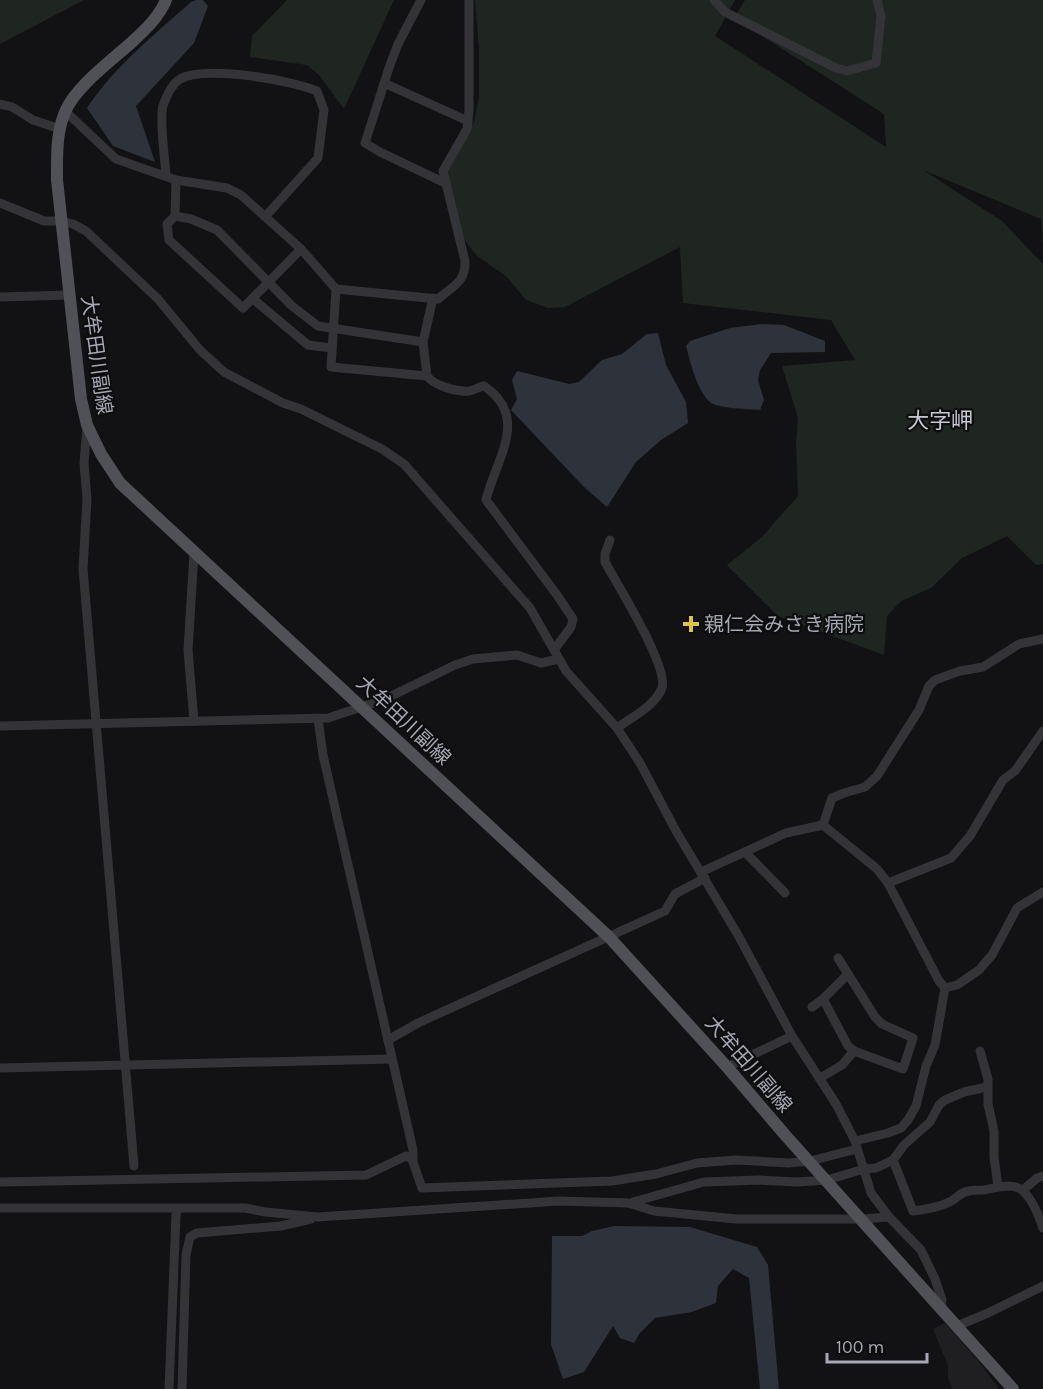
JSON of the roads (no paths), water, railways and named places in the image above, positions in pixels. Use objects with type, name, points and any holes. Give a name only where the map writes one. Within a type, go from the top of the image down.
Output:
[{"type":"main road","name":"大牟田川副線","points":[[166,0],[147,28],[93,77],[72,100],[65,111],[60,129],[57,180],[76,368],[87,425],[101,454],[120,483],[609,937],[728,1067],[1008,1386]]},
{"type":"street","points":[[421,0],[398,44],[365,143],[446,183]]},
{"type":"street","points":[[65,111],[116,159],[176,180],[227,188],[242,195],[301,249],[336,289],[438,298],[462,280],[465,271],[465,261],[443,171],[467,129],[469,0]]},
{"type":"street","points":[[714,0],[727,13],[836,68],[847,71],[876,63],[881,16],[876,0]]},
{"type":"street","points":[[166,175],[162,109],[168,93],[178,80],[191,75],[220,73],[308,87],[317,91],[324,110],[318,158],[264,217]]},
{"type":"street","points":[[384,83],[468,121]]},
{"type":"street","points":[[0,104],[12,107],[33,120],[60,129]]},
{"type":"street","points":[[176,180],[175,216],[167,224],[169,240],[243,308],[301,249]]},
{"type":"street","points":[[0,203],[44,221],[74,224],[86,231],[158,299],[200,350],[224,372],[394,456],[421,482],[530,608],[571,678],[617,728],[640,763],[676,831],[738,935],[792,1036],[818,1075],[856,1145],[872,1192],[889,1217],[921,1250],[939,1290],[942,1300],[941,1308]]},
{"type":"street","points":[[175,216],[191,219],[217,230],[292,306],[318,326],[423,342]]},
{"type":"street","points":[[336,289],[331,367],[427,376]]},
{"type":"street","points":[[0,297],[68,295]]},
{"type":"street","points":[[0,726],[328,718],[362,708],[473,659],[517,655],[541,663],[557,654],[572,627],[573,619],[486,500],[507,441],[507,419],[504,407],[493,392],[484,386],[461,391],[431,381],[427,376],[423,342],[433,298]]},
{"type":"street","points":[[253,299],[308,345],[332,348]]},
{"type":"street","points":[[87,425],[84,463],[87,499],[83,569],[134,1166]]},
{"type":"street","points":[[610,540],[605,562],[651,648],[660,668],[663,686],[655,700],[617,728]]},
{"type":"street","points":[[194,553],[188,650],[194,721]]},
{"type":"street","points":[[823,825],[832,798],[844,792],[865,787],[877,776],[919,710],[928,686],[935,680],[960,671],[983,667],[1019,644],[1043,639]]},
{"type":"street","points":[[318,719],[323,755],[413,1150],[413,1162]]},
{"type":"street","points":[[888,884],[951,858],[970,836],[1004,780],[1015,771],[1043,731]]},
{"type":"street","points":[[388,1040],[418,1023],[665,911],[675,894],[703,875],[745,852],[786,833],[823,825]]},
{"type":"street","points":[[823,825],[877,869],[888,884],[925,957],[945,988]]},
{"type":"street","points":[[745,852],[785,893]]},
{"type":"street","points":[[945,988],[957,985],[979,970],[992,955],[1017,908],[1043,892]]},
{"type":"street","points":[[823,999],[848,1046],[854,1051],[903,1069],[913,1038],[882,1024],[875,1017],[838,958]]},
{"type":"street","points":[[812,1006],[823,999],[848,974]]},
{"type":"street","points":[[0,1182],[366,1175],[406,1156],[411,1158],[423,1188],[612,1181],[656,1174],[697,1162],[736,1160],[811,1162],[901,1128],[908,1120],[916,1106],[926,1066],[935,1045],[945,988]]},
{"type":"street","points":[[728,1067],[792,1036]]},
{"type":"street","points":[[818,1075],[842,1065],[854,1051]]},
{"type":"street","points":[[980,1051],[988,1079],[998,1186]]},
{"type":"street","points":[[0,1068],[392,1059]]},
{"type":"street","points":[[182,1389],[187,1241],[197,1233],[280,1226],[318,1217],[559,1201],[628,1203],[704,1182],[759,1180],[797,1182],[825,1178],[876,1168],[893,1160],[904,1145],[930,1122],[939,1105],[945,1100],[964,1092],[987,1087]]},
{"type":"street","points":[[893,1160],[913,1211],[943,1204],[970,1190],[986,1190],[998,1186],[1023,1191],[1039,1215],[1043,1228]]},
{"type":"street","points":[[1023,1191],[1037,1178],[1043,1176]]},
{"type":"street","points":[[628,1203],[654,1211],[736,1219],[889,1217]]},
{"type":"street","points":[[0,1208],[245,1208],[318,1217]]},
{"type":"street","points":[[169,1389],[178,1209]]},
{"type":"street","points":[[957,1326],[1043,1286]]},
{"type":"place","name":"親仁会みさき病院","points":[[691,624]]},
{"type":"district","name":"大字岬","points":[[940,420]]}]
